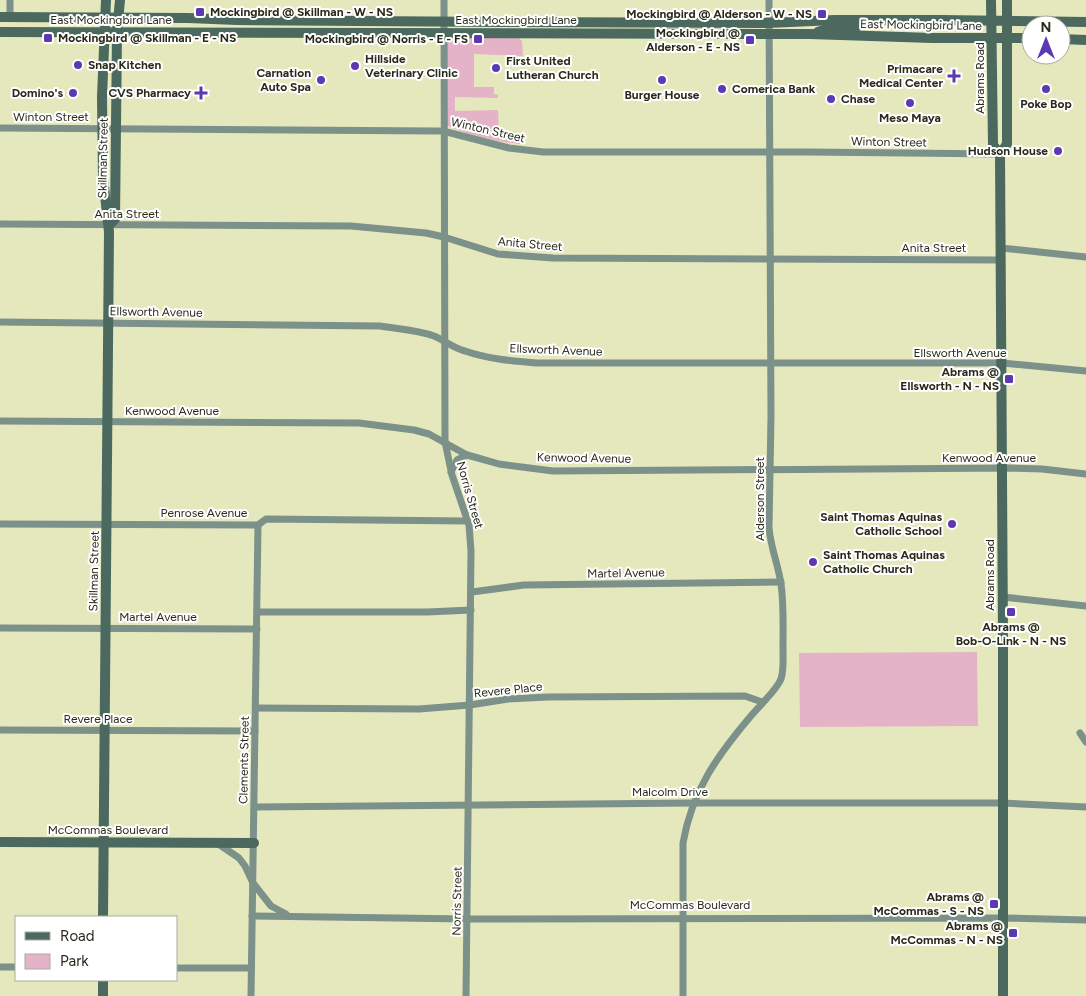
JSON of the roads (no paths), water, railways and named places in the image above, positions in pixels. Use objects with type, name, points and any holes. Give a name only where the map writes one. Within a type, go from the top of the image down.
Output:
[{"type":"main road","name":"Skillman Street","points":[[103,916],[109,323],[109,225],[103,177],[102,128],[106,0]]},
{"type":"main road","name":"Skillman Street","points":[[109,225],[115,219],[116,32],[120,0]]},
{"type":"main road","name":"Abrams Road","points":[[991,0],[993,144],[1000,154],[1003,996]]},
{"type":"main road","name":"Abrams Road","points":[[1000,154],[1007,144],[1007,0]]},
{"type":"main road","name":"East Mockingbird Lane","points":[[5,17],[197,18],[443,27],[876,37],[1021,38]]},
{"type":"main road","points":[[5,17],[5,32]]},
{"type":"main road","points":[[237,20],[237,32]]},
{"type":"main road","name":"East Mockingbird Lane","points":[[5,32],[320,32],[443,27],[864,20],[1086,22]]},
{"type":"main road","points":[[810,34],[832,28],[854,27],[861,24],[864,20]]},
{"type":"main road","points":[[320,21],[320,32]]},
{"type":"main road","points":[[1071,39],[1086,40]]},
{"type":"main road","name":"McCommas Boulevard","points":[[0,842],[254,843]]},
{"type":"main road","points":[[103,981],[103,996]]},
{"type":"street","points":[[5,17],[10,0]]},
{"type":"street","name":"Norris Street","points":[[444,0],[445,442],[451,472],[471,535],[470,806],[466,996]]},
{"type":"street","name":"Alderson Street","points":[[683,996],[683,842],[687,821],[704,779],[777,684],[782,672],[782,597],[769,528],[771,470],[769,0]]},
{"type":"street","name":"Winton Street","points":[[0,128],[443,131],[509,148],[544,152],[1000,154]]},
{"type":"street","name":"Anita Street","points":[[0,224],[351,226],[392,229],[444,237],[498,254],[524,257],[1001,260]]},
{"type":"street","points":[[1001,248],[1086,257]]},
{"type":"street","name":"Ellsworth Avenue","points":[[0,322],[380,326],[435,336],[466,352],[515,362],[537,363],[1002,363],[1086,371]]},
{"type":"street","name":"Kenwood Avenue","points":[[0,421],[359,423],[414,430],[445,442],[467,455],[499,464],[553,471],[1042,469],[1086,474]]},
{"type":"street","points":[[451,472],[457,460],[467,455]]},
{"type":"street","name":"Penrose Avenue","points":[[0,524],[258,525],[266,519],[467,521]]},
{"type":"street","name":"Clements Street","points":[[251,996],[258,525]]},
{"type":"street","name":"Martel Avenue","points":[[472,592],[524,585],[780,582]]},
{"type":"street","points":[[1003,597],[1086,606]]},
{"type":"street","points":[[257,612],[427,612],[471,610]]},
{"type":"street","name":"Martel Avenue","points":[[0,628],[257,629]]},
{"type":"street","name":"Revere Place","points":[[256,708],[419,709],[470,705],[508,699],[548,697],[745,696],[762,702]]},
{"type":"street","name":"Revere Place","points":[[0,730],[256,732]]},
{"type":"street","points":[[1080,733],[1086,742]]},
{"type":"street","name":"Malcolm Drive","points":[[254,807],[693,803],[1002,804],[1086,808]]},
{"type":"street","name":"McCommas Boulevard","points":[[216,843],[239,858],[253,884],[271,906],[280,912],[293,916]]},
{"type":"street","name":"McCommas Boulevard","points":[[252,916],[468,919],[1003,918],[1086,920]]},
{"type":"street","points":[[0,966],[15,967]]},
{"type":"street","points":[[178,968],[251,968]]},
{"type":"place","name":"Mockingbird @ Skillman - W - NS","points":[[200,12]]},
{"type":"place","name":"Mockingbird @ Alderson - W - NS","points":[[822,14]]},
{"type":"place","name":"Mockingbird @ Skillman - E - NS","points":[[48,38]]},
{"type":"place","name":"Mockingbird @ Norris - E - FS","points":[[478,39]]},
{"type":"place","name":"Mockingbird @ Alderson - E - NS","points":[[750,40]]},
{"type":"place","name":"Snap Kitchen","points":[[78,65]]},
{"type":"place","name":"Hillside Veterinary Clinic","points":[[355,66]]},
{"type":"place","name":"First United Lutheran Church","points":[[496,68]]},
{"type":"place","name":"Primacare Medical Center","points":[[954,76]]},
{"type":"place","name":"Carnation Auto Spa","points":[[321,80]]},
{"type":"place","name":"Burger House","points":[[662,80]]},
{"type":"place","name":"Comerica Bank","points":[[722,89]]},
{"type":"place","name":"Poke Bop","points":[[1046,89]]},
{"type":"place","name":"Domino's","points":[[73,93]]},
{"type":"place","name":"CVS Pharmacy","points":[[201,93]]},
{"type":"place","name":"Chase","points":[[831,99]]},
{"type":"place","name":"Meso Maya","points":[[910,103]]},
{"type":"place","name":"Hudson House","points":[[1058,151]]},
{"type":"place","name":"Abrams @ Ellsworth - N - NS","points":[[1009,379]]},
{"type":"place","name":"Saint Thomas Aquinas Catholic School","points":[[952,524]]},
{"type":"place","name":"Saint Thomas Aquinas Catholic Church","points":[[813,562]]},
{"type":"place","name":"Abrams @ Bob-O-Link - N - NS","points":[[1011,612]]},
{"type":"place","name":"Abrams @ McCommas - S - NS","points":[[994,904]]},
{"type":"place","name":"Abrams @ McCommas - N - NS","points":[[1013,933]]}]
